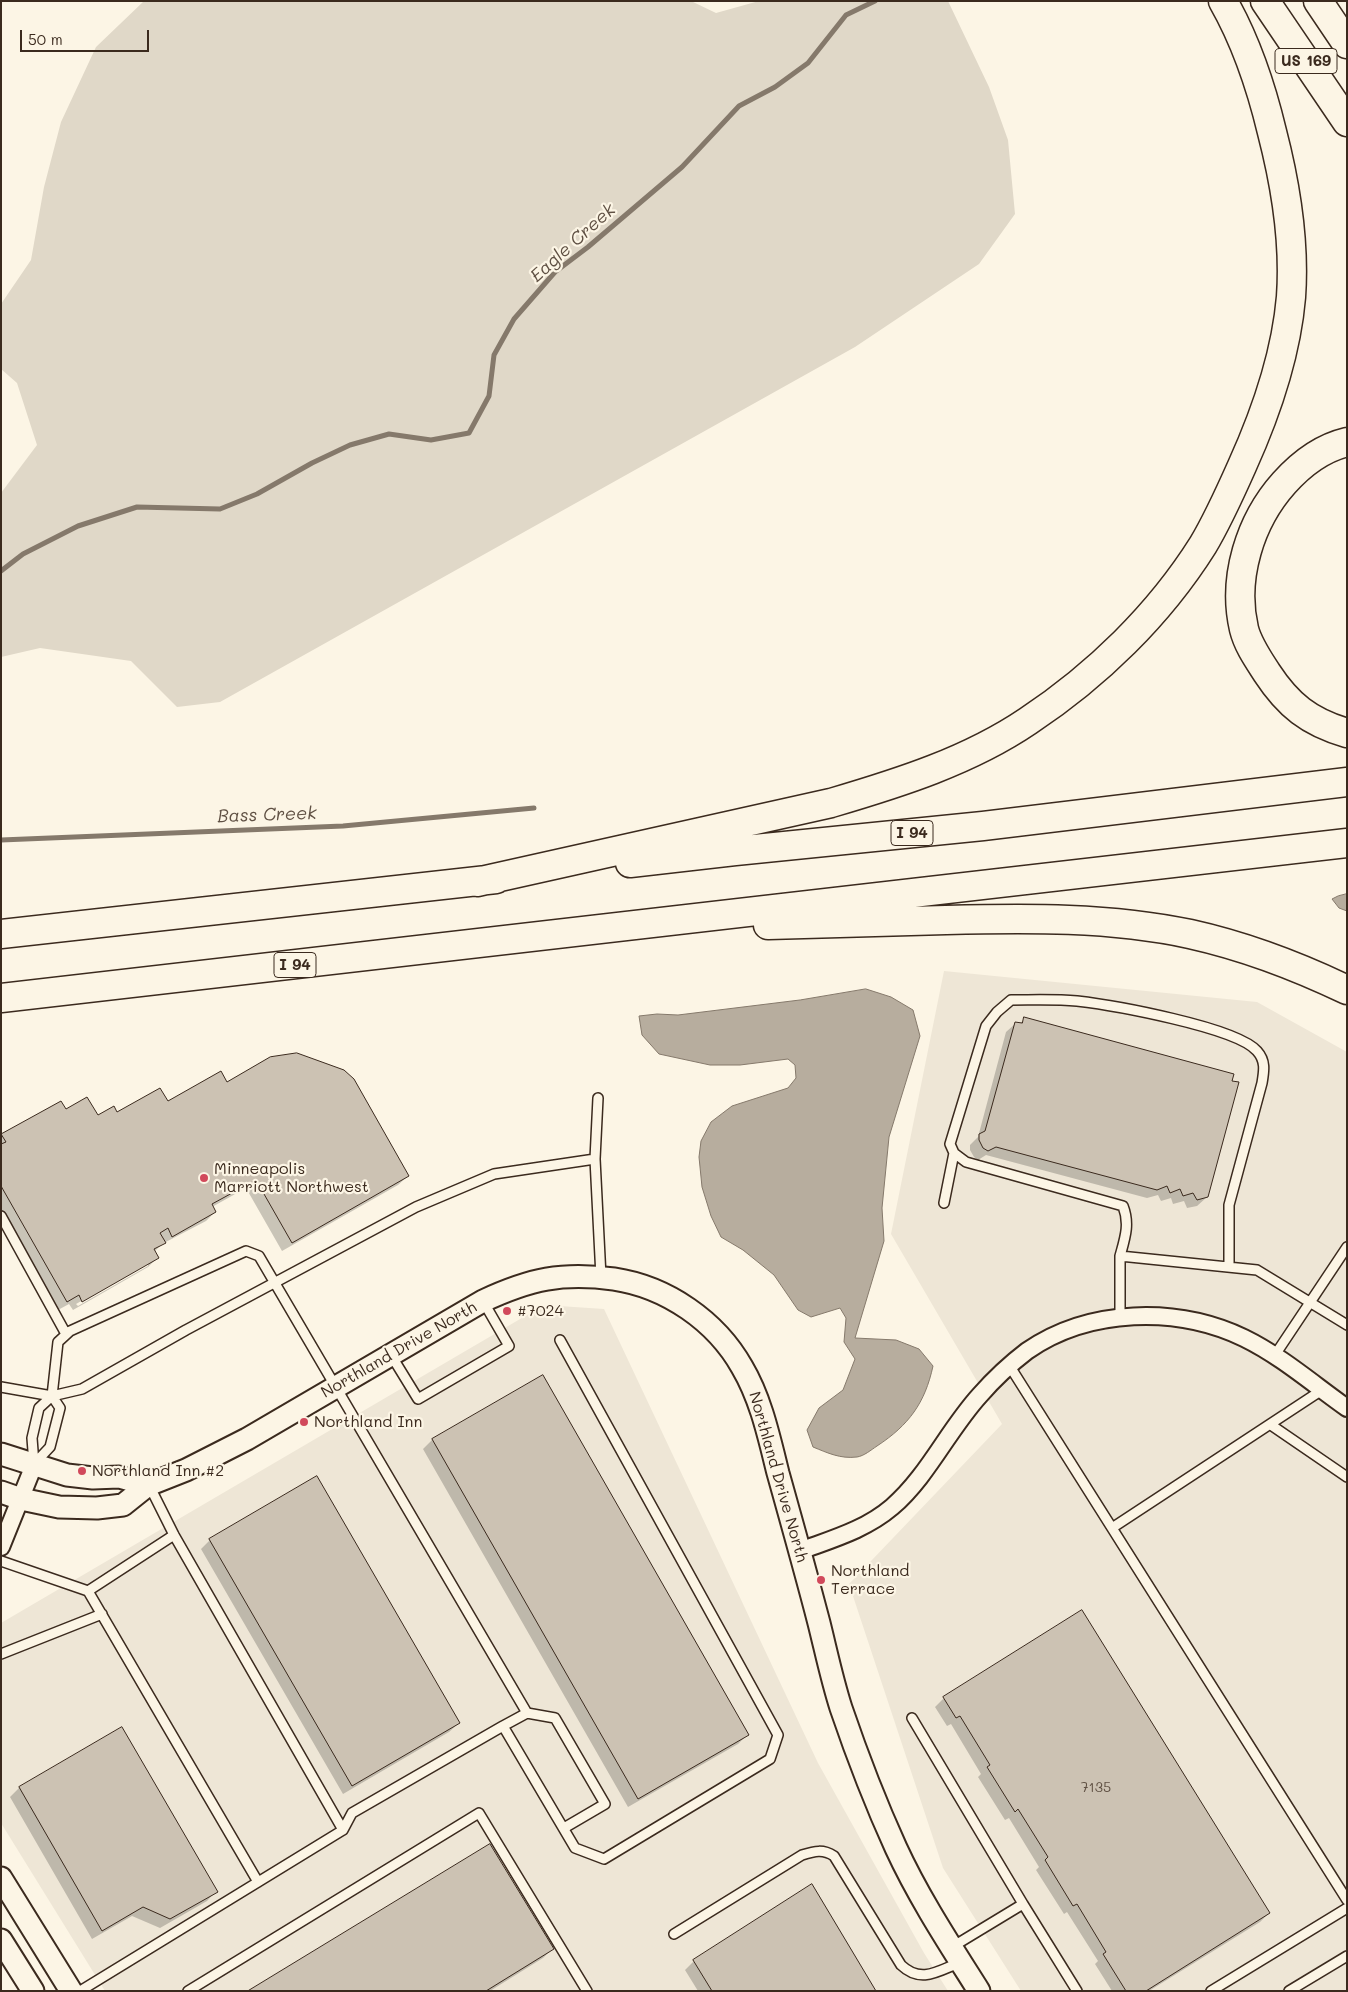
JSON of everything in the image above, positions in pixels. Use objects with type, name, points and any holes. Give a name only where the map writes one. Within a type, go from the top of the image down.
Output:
[{"type":"highway","points":[[477,882],[831,803],[914,777],[968,754],[1033,718],[1097,667],[1137,630],[1173,588],[1204,544],[1250,449],[1274,382],[1289,316],[1292,270],[1290,223],[1282,171],[1256,74],[1223,1]]},
{"type":"highway","name":"US 169","points":[[1265,1],[1347,122]]},
{"type":"highway","name":"US 169","points":[[1318,1],[1347,44]]},
{"type":"highway","points":[[1347,442],[1328,449],[1299,467],[1276,491],[1258,518],[1242,572],[1241,591],[1244,628],[1249,643],[1278,688],[1299,711],[1312,720],[1347,733]]},
{"type":"highway","name":"I 94","points":[[1,934],[477,882],[735,851],[983,826],[1347,782]]},
{"type":"highway","name":"I 94","points":[[1,998],[1347,843]]},
{"type":"highway","points":[[589,930],[1037,918],[1108,922],[1189,934],[1217,941],[1302,970],[1347,990]]},
{"type":"street","name":"Northland Drive North","points":[[1,1492],[21,1499],[59,1507],[97,1508],[123,1505],[148,1485],[215,1456],[483,1301],[508,1289],[554,1277],[577,1275],[629,1282],[673,1300],[705,1321],[742,1366],[752,1385],[800,1551],[840,1705],[866,1778],[897,1850],[979,1991]]},
{"type":"street","points":[[800,1551],[859,1529],[891,1508],[913,1486],[979,1396],[1010,1366],[1029,1350],[1059,1334],[1092,1322],[1120,1316],[1144,1315],[1168,1317],[1205,1324],[1242,1337],[1275,1355],[1347,1408]]},
{"type":"street","points":[[1,1454],[67,1475],[94,1478],[119,1477],[148,1485]]},
{"type":"street","points":[[1,1547],[34,1465]]},
{"type":"street","points":[[1,1878],[71,1991]]},
{"type":"street","points":[[1,1940],[33,1991]]},
{"type":"lane","points":[[1120,1316],[1120,1256],[1127,1229],[1127,1216],[1123,1206],[966,1162],[954,1153],[950,1144],[986,1026],[997,1012],[1011,1000],[1076,1001],[1164,1017],[1223,1033],[1250,1044],[1258,1052],[1264,1065],[1262,1083],[1229,1205],[1229,1267]]},
{"type":"lane","points":[[598,1098],[595,1159],[601,1278]]},
{"type":"lane","points":[[944,1203],[954,1153]]},
{"type":"lane","points":[[1,1387],[52,1396],[82,1389],[186,1330],[416,1207],[494,1174],[595,1159]]},
{"type":"lane","points":[[1,1216],[66,1334]]},
{"type":"lane","points":[[1275,1355],[1347,1247]]},
{"type":"lane","points":[[34,1465],[50,1447],[57,1423],[60,1408],[52,1396],[58,1342],[66,1334],[246,1251],[259,1256],[526,1712]]},
{"type":"lane","points":[[1120,1256],[1257,1270],[1347,1325]]},
{"type":"lane","points":[[392,1355],[418,1399],[509,1346],[483,1301]]},
{"type":"lane","points":[[503,1726],[575,1848],[604,1859],[770,1760],[778,1735],[560,1340]]},
{"type":"lane","points":[[1010,1366],[1347,1900]]},
{"type":"lane","points":[[1112,1528],[1322,1390]]},
{"type":"lane","points":[[34,1465],[32,1438],[39,1408],[52,1396]]},
{"type":"lane","points":[[1271,1425],[1347,1477]]},
{"type":"lane","points":[[148,1485],[174,1535],[344,1830]]},
{"type":"lane","points":[[88,1591],[174,1535]]},
{"type":"lane","points":[[1,1561],[88,1591],[258,1882]]},
{"type":"lane","points":[[1,1654],[102,1614]]},
{"type":"lane","points":[[80,1991],[344,1830],[352,1813],[526,1712],[555,1718],[605,1804],[564,1828]]},
{"type":"lane","points":[[912,1718],[1077,1991]]},
{"type":"lane","points":[[188,1991],[479,1813],[587,1991]]},
{"type":"lane","points":[[674,1934],[802,1855],[816,1850],[826,1851],[834,1856],[901,1964],[909,1972],[920,1976],[957,1955],[1023,1904]]},
{"type":"lane","points":[[1211,1991],[1347,1908]]},
{"type":"lane","points":[[1289,1991],[1347,1956]]},
{"type":"shaded area","points":[[144,1],[691,1],[716,13],[759,1],[948,1],[989,87],[1008,140],[1015,214],[979,264],[855,347],[220,702],[177,707],[131,661],[40,648],[1,657],[1,493],[37,445],[17,383],[1,369],[1,304],[31,260],[44,187],[61,122],[96,47]]},
{"type":"shaded area","points":[[1347,894],[1347,911],[1339,908],[1332,899]]},
{"type":"shaded area","points":[[944,971],[1257,1002],[1347,1052],[1347,1991],[1021,1991],[943,1868],[849,1584],[1002,1424],[891,1234]]},
{"type":"shaded area","points":[[866,989],[891,997],[913,1010],[920,1036],[889,1137],[882,1208],[884,1241],[855,1338],[896,1340],[919,1349],[933,1366],[930,1379],[920,1402],[907,1421],[867,1453],[860,1456],[845,1457],[813,1447],[807,1430],[819,1408],[843,1390],[855,1359],[844,1342],[846,1318],[840,1308],[811,1317],[798,1310],[774,1275],[743,1250],[721,1237],[711,1216],[702,1187],[699,1157],[701,1141],[711,1122],[732,1106],[788,1088],[796,1078],[795,1065],[788,1059],[740,1065],[710,1065],[659,1054],[642,1035],[639,1016],[657,1014],[678,1015],[800,1000]]},
{"type":"shaded area","points":[[544,1305],[604,1309],[818,1763],[924,1953],[948,1991],[105,1991],[1,1823],[1,1623]]},
{"type":"building","points":[[1024,1017],[1234,1074],[1232,1081],[1239,1082],[1208,1197],[1197,1200],[1193,1193],[1183,1196],[1180,1189],[1170,1193],[1167,1186],[1157,1190],[996,1147],[988,1151],[983,1148],[979,1140],[979,1134],[985,1131],[1015,1022],[1022,1023]]},
{"type":"building","name":"Minneapolis Marriott Northwest","points":[[297,1053],[344,1070],[354,1079],[409,1176],[292,1243],[256,1180],[212,1204],[216,1212],[172,1237],[168,1228],[160,1233],[166,1243],[154,1249],[159,1258],[82,1302],[79,1295],[67,1302],[1,1186],[1,1144],[6,1142],[1,1134],[61,1101],[66,1109],[87,1097],[98,1115],[114,1106],[117,1112],[160,1088],[168,1101],[221,1071],[227,1082],[270,1057]]},
{"type":"building","points":[[543,1375],[749,1735],[638,1799],[432,1439]]},
{"type":"building","points":[[317,1476],[460,1723],[352,1786],[209,1539]]},
{"type":"building","points":[[1082,1610],[1270,1913],[1146,1991],[1126,1991],[1103,1954],[1106,1952],[1077,1904],[1073,1906],[1045,1860],[1048,1857],[1018,1809],[1015,1812],[987,1767],[990,1765],[960,1716],[956,1718],[943,1697]]},
{"type":"building","points":[[122,1727],[218,1892],[170,1919],[143,1907],[102,1931],[19,1787]]},
{"type":"building","points":[[490,1844],[554,1949],[486,1991],[248,1991]]},
{"type":"building","points":[[812,1884],[876,1991],[712,1991],[693,1960]]},
{"type":"waterway","name":"Eagle Creek","points":[[1,571],[23,554],[78,526],[137,507],[220,509],[257,494],[312,463],[350,445],[389,434],[431,440],[469,433],[489,396],[494,355],[514,319],[555,272],[588,247],[682,167],[739,106],[775,87],[808,63],[846,15],[875,1]]},
{"type":"waterway","name":"Bass Creek","points":[[1,840],[343,826],[534,808]]},
{"type":"place","name":"Minneapolis Marriott Northwest","points":[[204,1178]]},
{"type":"place","name":"#7024","points":[[507,1311]]},
{"type":"place","name":"Northland Inn","points":[[304,1422]]},
{"type":"place","name":"Northland Inn #2","points":[[82,1471]]},
{"type":"place","name":"Northland Terrace","points":[[821,1580]]}]
